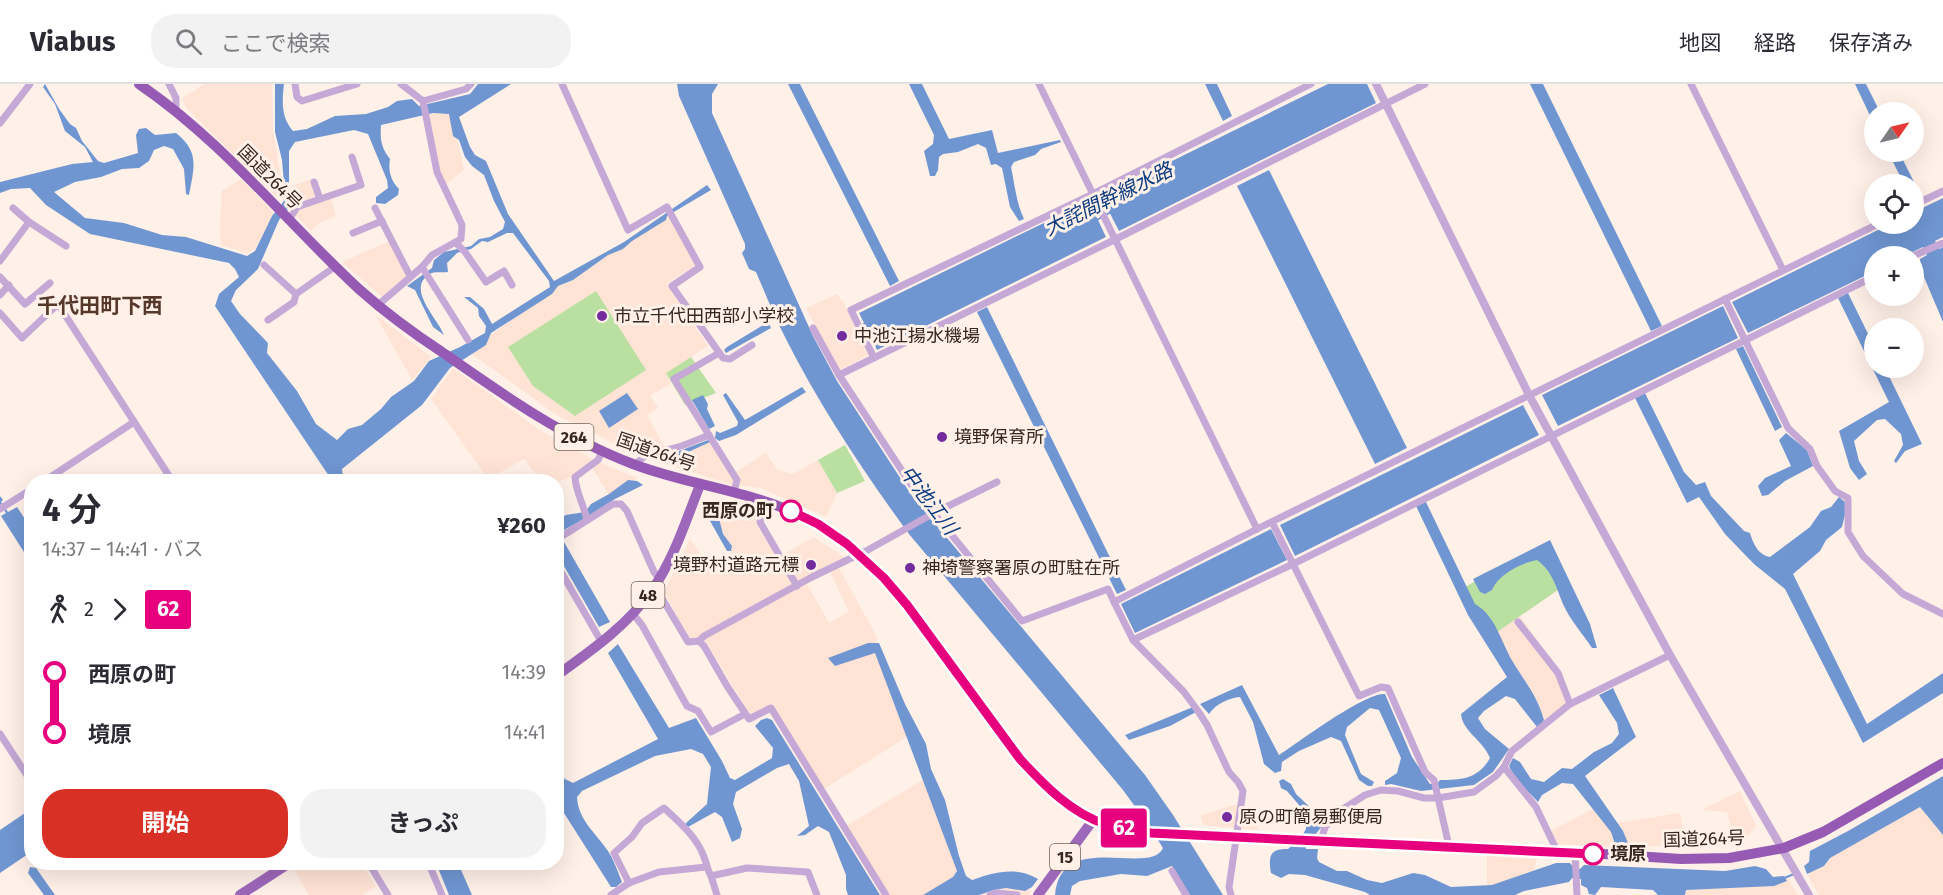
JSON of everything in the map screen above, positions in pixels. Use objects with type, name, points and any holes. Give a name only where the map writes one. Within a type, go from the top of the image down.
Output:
[{"type":"highway","name":"国道264号","points":[[139,84],[176,111],[378,305],[440,351],[542,419],[602,452],[635,465],[700,485],[734,492],[791,511],[818,524],[859,554],[907,605],[1020,759],[1042,782],[1072,807],[1093,820],[1151,833],[1192,836],[1557,851],[1576,858],[1729,858],[1784,848],[1823,832],[1943,763]]},
{"type":"main road","name":"48","points":[[564,670],[602,643],[633,614],[653,589],[669,560],[700,485]]},
{"type":"main road","name":"15","points":[[1043,892],[1093,820]]},
{"type":"main road","points":[[241,895],[279,870]]},
{"type":"street","points":[[0,123],[30,84]]},
{"type":"street","points":[[169,84],[176,98],[176,111]]},
{"type":"street","points":[[295,84],[297,97],[302,101],[357,84]]},
{"type":"street","points":[[401,84],[423,102],[437,172],[462,225],[461,239],[432,255],[425,272]]},
{"type":"street","points":[[423,102],[466,89],[471,84]]},
{"type":"street","points":[[562,84],[628,230],[667,207],[700,267],[672,286],[723,358],[730,359],[752,345]]},
{"type":"street","points":[[1039,84],[1257,529]]},
{"type":"street","points":[[874,358],[851,310],[1093,194],[1311,84]]},
{"type":"street","points":[[1376,84],[1529,394],[1670,655],[1784,848],[1809,895]]},
{"type":"street","points":[[839,375],[1425,84]]},
{"type":"street","points":[[1691,84],[1783,270]]},
{"type":"street","points":[[288,218],[297,207],[362,185],[352,157]]},
{"type":"street","points":[[314,182],[320,199]]},
{"type":"street","points":[[1924,200],[1943,191]]},
{"type":"street","points":[[13,208],[29,222],[66,246]]},
{"type":"street","points":[[375,208],[411,276]]},
{"type":"street","points":[[353,233],[382,221]]},
{"type":"street","points":[[0,261],[29,222]]},
{"type":"street","points":[[1114,602],[1529,394],[1864,231]]},
{"type":"street","points":[[456,243],[486,282],[504,271],[512,285]]},
{"type":"street","points":[[1924,252],[1941,243]]},
{"type":"street","points":[[264,265],[296,294]]},
{"type":"street","points":[[268,320],[294,302],[296,294],[336,266]]},
{"type":"street","points":[[378,305],[411,276],[425,272]]},
{"type":"street","points":[[425,272],[468,340]]},
{"type":"street","points":[[0,277],[25,304],[50,283]]},
{"type":"street","points":[[1133,640],[1293,564],[1864,281]]},
{"type":"street","points":[[0,295],[9,285]]},
{"type":"street","points":[[1725,299],[1788,428],[1810,449],[1817,466],[1835,491],[1848,498],[1848,532],[1863,556],[1903,594],[1943,614]]},
{"type":"street","points":[[0,313],[22,338],[58,304],[168,474]]},
{"type":"street","points":[[813,328],[839,375],[914,489],[1022,621],[1108,589],[1133,640],[1184,692],[1196,708],[1207,725],[1229,772],[1239,782],[1243,791],[1229,887],[1231,895]]},
{"type":"street","points":[[719,353],[674,379],[737,480],[734,492]]},
{"type":"street","points":[[55,474],[134,422]]},
{"type":"street","points":[[635,465],[643,456],[656,450],[675,448],[709,435]]},
{"type":"street","points":[[587,520],[576,490],[575,477],[598,460],[602,452]]},
{"type":"street","points":[[653,589],[660,595],[688,642],[699,641],[704,636],[797,585],[997,482]]},
{"type":"street","points":[[2,508],[24,494]]},
{"type":"street","points":[[764,501],[760,522],[797,585]]},
{"type":"street","points":[[564,535],[613,504],[621,504],[627,511],[654,572],[659,578]]},
{"type":"street","points":[[1272,522],[1359,696],[1381,687],[1388,688],[1425,772],[1434,780],[1449,846]]},
{"type":"street","points":[[564,577],[602,643]]},
{"type":"street","points":[[633,614],[687,706],[699,711],[711,732],[745,714]]},
{"type":"street","points":[[1518,622],[1558,673],[1570,704]]},
{"type":"street","points":[[699,641],[749,719],[771,708],[886,895]]},
{"type":"street","points":[[1316,841],[1325,827],[1343,809],[1365,795],[1381,790],[1398,791],[1424,798],[1437,794],[1474,792],[1496,776],[1512,752],[1570,704],[1670,655]]},
{"type":"street","points":[[0,734],[24,771]]},
{"type":"street","points":[[1504,767],[1536,807],[1557,851]]},
{"type":"street","points":[[629,883],[614,853],[632,837],[642,823],[664,808],[691,834],[704,857],[717,895]]},
{"type":"street","points":[[1576,858],[1577,895]]},
{"type":"street","points":[[611,895],[629,883],[658,872],[706,867]]},
{"type":"street","points":[[711,876],[747,868],[808,872],[818,895]]},
{"type":"street","points":[[373,870],[388,895]]},
{"type":"street","points":[[431,870],[442,895]]},
{"type":"street","points":[[1172,871],[1186,895]]},
{"type":"street","points":[[990,895],[996,893],[1017,895]]},
{"type":"shaded area","points":[[204,84],[272,84],[273,131],[282,185],[277,197],[187,109],[182,99]]},
{"type":"shaded area","points":[[451,110],[464,170],[446,184],[440,171],[429,112]]},
{"type":"shaded area","points":[[241,179],[274,213],[255,249],[247,253],[221,245],[222,191]]},
{"type":"shaded area","points":[[312,179],[319,202],[331,198],[336,216],[319,223],[311,231],[291,211],[295,202],[291,186]]},
{"type":"shaded area","name":"市立千代田西部小学校","points":[[668,215],[696,265],[666,284],[708,346],[666,373],[671,383],[650,396],[658,408],[647,415],[670,457],[715,439],[734,473],[766,453],[777,470],[793,474],[818,460],[837,493],[826,517],[761,488],[733,485],[646,458],[607,440],[555,414],[469,352],[555,286]]},
{"type":"shaded area","points":[[390,241],[407,275],[382,297],[342,262]]},
{"type":"shaded area","points":[[837,294],[847,308],[869,355],[839,370],[806,308]]},
{"type":"shaded area","points":[[375,314],[431,357],[412,380]]},
{"type":"shaded area","points":[[453,368],[540,430],[594,460],[637,478],[610,497],[590,464],[572,477],[564,480],[564,474],[536,474],[524,459],[497,474],[484,474],[431,399]]},
{"type":"shaded area","points":[[721,502],[756,511],[758,527],[777,558],[814,537],[851,562],[839,568],[878,639],[875,649],[910,735],[819,792],[766,707],[750,714],[705,640],[691,642],[664,592],[690,539],[710,567],[732,555],[708,508]],"holes":[[[830,572],[849,612],[829,623],[807,584]]]},
{"type":"shaded area","points":[[1520,616],[1561,673],[1572,702],[1546,721],[1518,683],[1490,637]]},
{"type":"shaded area","points":[[926,778],[967,888],[1003,877],[1031,891],[1028,895],[882,895],[841,829]]},
{"type":"shaded area","points":[[1740,791],[1756,826],[1742,843],[1735,844],[1727,812],[1702,810]]},
{"type":"shaded area","points":[[1238,804],[1238,820],[1256,814],[1258,830],[1203,825],[1201,815]]},
{"type":"shaded area","points":[[1596,807],[1611,824],[1680,813],[1686,846],[1619,847],[1551,844],[1546,834]]},
{"type":"shaded area","points":[[1920,807],[1943,835],[1943,895],[1819,895],[1807,874],[1824,866],[1829,858]]},
{"type":"shaded area","points":[[1487,855],[1537,859],[1529,886],[1487,889]]},
{"type":"shaded area","points":[[294,870],[366,870],[376,886],[363,895],[309,895]]},
{"type":"shaded area","points":[[1788,879],[1798,895],[1667,895],[1663,886]]},
{"type":"green space","points":[[596,291],[646,370],[575,416],[533,386],[508,347]]},
{"type":"green space","points":[[691,357],[716,393],[685,405],[666,373]]},
{"type":"green space","points":[[845,445],[865,481],[837,493],[818,460]]},
{"type":"green space","points":[[1548,542],[1568,583],[1490,637],[1461,589]]},
{"type":"water","points":[[45,84],[59,109],[70,124],[76,128],[82,141],[98,161],[104,163],[138,153],[136,135],[139,129],[146,128],[155,135],[176,133],[184,140],[192,154],[193,169],[189,195],[186,194],[184,169],[173,149],[164,146],[154,150],[149,161],[139,168],[122,169],[101,177],[75,182],[54,192],[85,218],[124,223],[162,235],[186,237],[247,256],[255,251],[272,216],[284,201],[281,192],[284,184],[282,160],[275,132],[275,84],[284,84],[284,115],[293,131],[307,129],[335,116],[366,114],[388,107],[397,101],[412,99],[419,106],[470,94],[478,84],[511,84],[459,117],[470,147],[475,155],[486,161],[508,214],[554,281],[624,242],[707,185],[711,190],[667,216],[666,220],[623,249],[608,255],[573,280],[558,286],[552,294],[491,333],[486,345],[450,368],[422,405],[342,469],[343,474],[328,474],[215,306],[219,294],[239,277],[229,263],[90,234],[46,205],[30,188],[11,189],[0,193],[0,182],[72,164],[93,162],[85,147],[65,131],[55,104],[43,87]],"holes":[[[433,113],[449,114],[453,136],[459,140],[465,157],[472,166],[484,175],[505,222],[503,229],[490,237],[479,239],[471,246],[444,252],[434,260],[432,268],[407,286],[415,290],[433,327],[444,335],[425,304],[421,287],[423,280],[432,273],[448,272],[447,263],[457,253],[471,249],[482,241],[488,242],[507,233],[513,233],[549,281],[550,287],[492,324],[484,309],[470,297],[464,297],[478,308],[479,316],[486,326],[485,333],[429,361],[414,381],[391,397],[362,425],[348,429],[337,440],[316,424],[297,391],[267,353],[268,343],[240,314],[231,301],[236,290],[258,269],[279,220],[294,202],[289,190],[289,151],[295,142],[354,130],[368,134],[387,180],[388,188],[376,197],[376,203],[385,204],[398,195],[399,189],[391,176],[390,159],[382,143],[381,125]]]},
{"type":"water","points":[[677,84],[718,84],[712,94],[712,113],[813,336],[837,381],[912,496],[1145,775],[1223,895],[1190,895],[1172,866],[1147,876],[1121,874],[1080,881],[1072,886],[1070,895],[1055,895],[1061,875],[1073,864],[1088,859],[1155,856],[1163,848],[1123,790],[909,534],[843,439],[799,364],[756,272],[749,269],[742,253],[745,244],[679,96]]},
{"type":"water","points":[[788,84],[800,84],[899,281],[890,286]]},
{"type":"water","points":[[909,84],[922,84],[949,139],[992,130],[998,153],[1060,140],[1061,142],[1041,149],[1035,155],[1014,162],[1011,167],[1017,200],[1024,219],[1019,221],[1010,207],[1002,168],[996,164],[991,165],[986,148],[978,144],[958,152],[943,154],[939,157],[935,176],[930,176],[924,151],[933,144],[934,135]]},
{"type":"water","points":[[1205,84],[1217,84],[1232,116],[1223,121]]},
{"type":"water","points":[[1328,84],[1367,84],[1376,103],[1119,231],[1101,196]]},
{"type":"water","points":[[1530,84],[1543,84],[1662,326],[1651,331]]},
{"type":"water","points":[[1855,84],[1866,84],[1875,102],[1864,103]]},
{"type":"water","points":[[1893,162],[1904,162],[1910,174],[1899,174]]},
{"type":"water","points":[[1269,170],[1407,448],[1375,464],[1237,186]]},
{"type":"water","points":[[1943,198],[1943,237],[1935,241],[1939,249],[1943,247],[1943,322],[1924,277],[1924,257],[1927,255],[1924,246],[1864,246],[1864,276],[1748,333],[1732,302],[1870,234],[1924,234],[1924,207]]},
{"type":"water","points":[[1089,201],[1106,237],[877,350],[870,334],[865,335],[860,325],[864,323],[859,313]]},
{"type":"water","points":[[1848,293],[1864,326],[1864,351],[1838,298]]},
{"type":"water","points":[[1723,306],[1738,338],[1558,426],[1542,395]]},
{"type":"water","points":[[987,307],[1126,590],[1117,594],[977,312]]},
{"type":"water","points":[[768,322],[771,328],[726,353],[724,350],[727,347]]},
{"type":"water","points":[[1743,346],[1782,427],[1775,431],[1736,349]]},
{"type":"water","points":[[1877,378],[1890,378],[1922,444],[1905,451],[1896,463],[1894,461],[1903,445],[1901,434],[1885,419],[1877,420],[1854,441],[1859,461],[1867,474],[1859,480],[1850,468],[1839,431],[1889,402]]},
{"type":"water","points":[[802,387],[806,392],[736,435],[719,441],[715,438],[716,431],[720,433],[737,426],[738,422],[723,395],[726,393],[745,420]]},
{"type":"water","points":[[627,393],[638,409],[609,428],[599,411]]},
{"type":"water","points":[[1645,393],[1684,472],[1696,485],[1705,482],[1711,496],[1744,531],[1750,533],[1762,554],[1770,557],[1810,527],[1821,511],[1831,507],[1839,497],[1845,502],[1846,510],[1842,527],[1826,540],[1820,551],[1793,574],[1867,724],[1943,673],[1943,693],[1863,743],[1785,589],[1754,564],[1725,534],[1699,497],[1687,503],[1635,398]]},
{"type":"water","points":[[703,395],[715,426],[709,429],[692,400]]},
{"type":"water","points":[[1523,405],[1539,435],[1295,556],[1280,525]]},
{"type":"water","points":[[1786,433],[1807,450],[1813,466],[1785,481],[1768,495],[1762,496],[1758,486],[1765,478],[1791,466],[1779,440]]},
{"type":"water","points":[[708,440],[710,442],[684,454],[689,463],[685,467],[671,464],[666,456]]},
{"type":"water","points":[[628,480],[637,481],[643,485],[564,530],[564,516],[585,512],[591,504]]},
{"type":"water","points":[[0,496],[8,512],[17,507],[24,518],[24,552],[1,516],[6,513],[0,504]]},
{"type":"water","points":[[1426,502],[1475,604],[1493,622],[1513,662],[1534,696],[1544,720],[1537,727],[1515,699],[1506,696],[1484,711],[1478,718],[1485,729],[1509,749],[1493,772],[1474,785],[1421,791],[1391,784],[1385,785],[1385,781],[1397,773],[1401,758],[1379,710],[1370,708],[1347,727],[1345,735],[1361,774],[1374,782],[1372,786],[1359,780],[1341,741],[1331,737],[1299,751],[1282,762],[1281,771],[1275,773],[1264,764],[1253,722],[1240,697],[1223,702],[1209,714],[1200,704],[1242,685],[1279,755],[1348,709],[1376,695],[1385,694],[1412,757],[1430,784],[1437,784],[1440,780],[1469,777],[1480,770],[1490,758],[1483,746],[1465,726],[1461,714],[1507,677],[1468,615],[1416,506]]},
{"type":"water","points":[[716,507],[723,534],[732,546],[731,551],[727,551],[705,512]]},
{"type":"water","points":[[1271,529],[1287,560],[1135,633],[1121,604]]},
{"type":"water","points":[[1550,540],[1590,624],[1597,648],[1592,648],[1573,621],[1550,575],[1537,560],[1511,570],[1499,579],[1492,590],[1485,594],[1480,592],[1473,579]]},
{"type":"water","points":[[564,542],[610,622],[599,627],[564,566]]},
{"type":"water","points":[[868,643],[879,643],[905,704],[926,744],[931,769],[945,800],[966,876],[972,880],[1014,871],[1038,879],[1032,887],[1025,891],[1006,888],[979,895],[923,895],[953,877],[957,871],[875,653],[835,666],[828,658]]},
{"type":"water","points":[[618,644],[669,728],[696,718],[730,778],[735,780],[772,758],[773,748],[755,726],[761,720],[767,718],[772,720],[880,895],[848,895],[846,875],[829,832],[818,826],[805,835],[797,836],[809,826],[799,781],[789,764],[777,768],[736,792],[733,804],[742,829],[740,838],[732,842],[722,817],[715,812],[688,827],[685,824],[707,804],[711,767],[703,754],[691,749],[655,756],[582,791],[577,797],[584,819],[616,866],[622,882],[616,887],[611,887],[564,813],[564,778],[573,783],[658,739],[608,653]]},
{"type":"water","points":[[1613,688],[1636,737],[1585,776],[1623,831],[1628,843],[1615,844],[1611,832],[1573,784],[1562,783],[1542,795],[1538,802],[1515,778],[1509,766],[1513,758],[1520,762],[1531,779],[1544,782],[1562,768],[1572,769],[1594,752],[1612,743],[1619,734],[1617,723],[1599,695]]},
{"type":"water","points":[[1193,707],[1196,712],[1170,726],[1129,740],[1125,735]]},
{"type":"water","points":[[1943,776],[1943,835],[1920,807],[1830,858],[1824,866],[1807,874],[1804,866],[1809,862],[1810,851]]},
{"type":"water","points":[[1283,779],[1291,784],[1296,794],[1315,812],[1323,825],[1306,849],[1318,849],[1319,862],[1337,871],[1347,871],[1367,880],[1382,883],[1413,873],[1425,875],[1451,887],[1492,885],[1556,863],[1570,863],[1574,868],[1580,869],[1584,865],[1725,871],[1755,866],[1766,869],[1773,877],[1784,876],[1787,881],[1774,886],[1686,890],[1685,895],[1658,895],[1653,890],[1601,887],[1595,895],[1589,894],[1587,888],[1581,885],[1581,879],[1572,878],[1569,882],[1515,895],[1370,895],[1305,875],[1289,874],[1281,878],[1271,873],[1272,854],[1277,850],[1288,849],[1300,839],[1306,829],[1305,812],[1287,791],[1281,788],[1279,781]]},
{"type":"water","points":[[24,814],[24,857],[0,873],[0,830]]},
{"type":"water","points":[[29,870],[37,870],[55,895],[44,895],[28,873]]},
{"type":"water","points":[[439,870],[461,870],[472,895],[449,895]]},
{"type":"waterway","name":"大詫間幹線水路","points":[[1095,221],[1111,212]]},
{"type":"waterway","points":[[1782,879],[1794,874]]},
{"type":"bus line","name":"62","points":[[791,511],[818,524],[847,544],[884,578],[907,605],[1020,759],[1042,782],[1072,807],[1093,820],[1151,833],[1192,836],[1593,854]]},
{"type":"place","name":"市立千代田西部小学校","points":[[602,316]]},
{"type":"place","name":"中池江揚水機場","points":[[842,336]]},
{"type":"place","name":"境野保育所","points":[[942,437]]},
{"type":"place","name":"西原の町","points":[[791,511]]},
{"type":"place","name":"境野村道路元標","points":[[811,565]]},
{"type":"place","name":"神埼警察署原の町駐在所","points":[[910,568]]},
{"type":"place","name":"原の町簡易郵便局","points":[[1227,817]]},
{"type":"place","name":"境原","points":[[1593,854]]},
{"type":"district","name":"千代田町下西","points":[[100,306]]},
{"type":"water label","name":"中池江川","points":[[929,500]]}]
